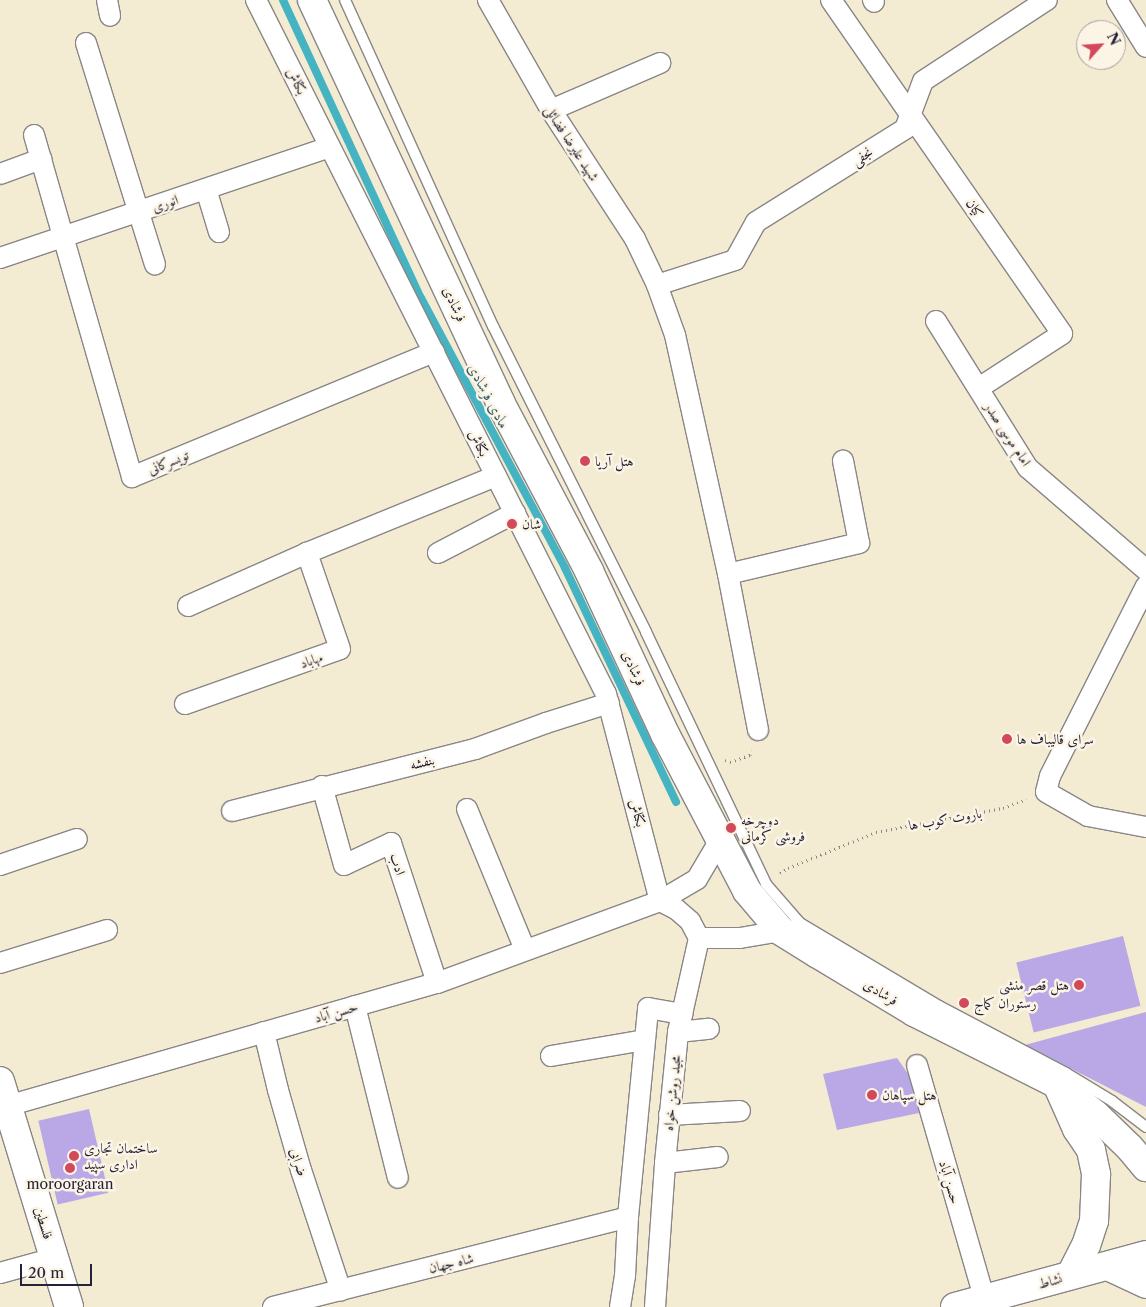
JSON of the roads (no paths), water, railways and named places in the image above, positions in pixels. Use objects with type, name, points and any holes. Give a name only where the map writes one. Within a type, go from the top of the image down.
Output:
[{"type":"main road","name":"فرشادی","points":[[312,0],[500,402],[589,571],[664,734],[747,891],[781,931],[914,1012],[1057,1084],[1096,1115],[1130,1148],[1146,1167]]},
{"type":"main road","points":[[1057,1084],[1077,1128],[1091,1150],[1096,1174],[1094,1221],[1071,1275]]},
{"type":"main road","name":"فلسطین","points":[[2,1100],[69,1307]]},
{"type":"main road","name":"نشاط","points":[[954,1307],[985,1303],[1071,1275],[1146,1255]]},
{"type":"main road","points":[[1108,1266],[1146,1284]]},
{"type":"street","name":"بکتاش","points":[[256,0],[609,703],[660,901]]},
{"type":"street","name":"شهید علیرضا فضائلی","points":[[488,0],[551,110],[635,239],[656,285]]},
{"type":"street","name":"کیان","points":[[831,0],[1062,334],[978,388]]},
{"type":"street","name":"نجفی","points":[[656,285],[734,260],[756,222],[905,129],[923,81],[1048,0]]},
{"type":"street","points":[[1117,0],[1146,47]]},
{"type":"street","points":[[86,44],[155,264]]},
{"type":"street","points":[[551,110],[660,63]]},
{"type":"street","points":[[34,135],[63,237]]},
{"type":"street","name":"انوری","points":[[0,258],[330,147]]},
{"type":"street","points":[[0,174],[41,160]]},
{"type":"street","points":[[206,189],[219,232]]},
{"type":"street","name":"تویسرکانی","points":[[63,237],[132,476],[434,352]]},
{"type":"street","points":[[656,285],[675,335],[728,574],[758,730]]},
{"type":"street","name":"امام موسی صدر","points":[[936,321],[1028,468],[1146,570]]},
{"type":"street","points":[[728,574],[859,544],[842,462]]},
{"type":"street","points":[[188,606],[307,553],[496,476]]},
{"type":"street","points":[[438,553],[515,513]]},
{"type":"street","name":"مهاباد","points":[[185,704],[340,649],[307,553]]},
{"type":"street","points":[[1146,586],[1050,776],[1046,792],[1088,816],[1146,827]]},
{"type":"street","name":"بنفشه","points":[[232,811],[322,786],[475,750],[546,722],[609,703]]},
{"type":"street","name":"ادب","points":[[322,786],[344,865],[391,843],[437,983]]},
{"type":"street","points":[[467,809],[526,950]]},
{"type":"street","points":[[0,865],[77,839]]},
{"type":"street","name":"حسن آباد","points":[[2,1100],[264,1032],[437,983],[660,901],[697,879],[720,840]]},
{"type":"street","points":[[660,901],[676,909],[690,921],[699,938],[740,938],[781,931]]},
{"type":"street","points":[[0,963],[107,930]]},
{"type":"street","name":"مجید روشن خواه","points":[[655,1307],[669,1115],[680,1023],[699,938]]},
{"type":"street","points":[[355,1006],[398,1178]]},
{"type":"street","points":[[620,1307],[625,1276],[628,1217],[648,1008],[680,1023],[709,1029]]},
{"type":"street","name":"ضرابی","points":[[264,1032],[301,1170],[341,1291]]},
{"type":"street","points":[[551,1056],[645,1040]]},
{"type":"street","name":"حسن آباد","points":[[916,1065],[985,1303]]},
{"type":"street","points":[[669,1115],[740,1111]]},
{"type":"street","points":[[665,1163],[718,1157]]},
{"type":"street","name":"شاه جهان","points":[[273,1307],[628,1217]]},
{"type":"street","points":[[0,1273],[52,1258]]},
{"type":"lane","name":"فرشادی","points":[[345,0],[494,326],[646,632],[766,884],[800,923],[939,1006],[1066,1072],[1112,1101],[1146,1127]]},
{"type":"lane","points":[[52,1258],[64,1307]]},
{"type":"waterway","name":"مادی فرشادی","points":[[283,0],[421,298],[565,568],[676,802]]},
{"type":"place","name":"هتل آریا","points":[[585,461]]},
{"type":"place","name":"شان","points":[[512,524]]},
{"type":"place","name":"سرای قالیباف ها","points":[[1007,739]]},
{"type":"place","name":"دوچرخه فروشی کرمانی","points":[[731,828]]},
{"type":"place","name":"هتل قصر منشی","points":[[1079,985]]},
{"type":"place","name":"رستوران کماج","points":[[964,1003]]},
{"type":"place","name":"هتل سپاهان","points":[[872,1095]]},
{"type":"place","name":"ساختمان تجاری اداری سپید","points":[[74,1156]]},
{"type":"place","name":"moroorgaran","points":[[70,1168]]}]
